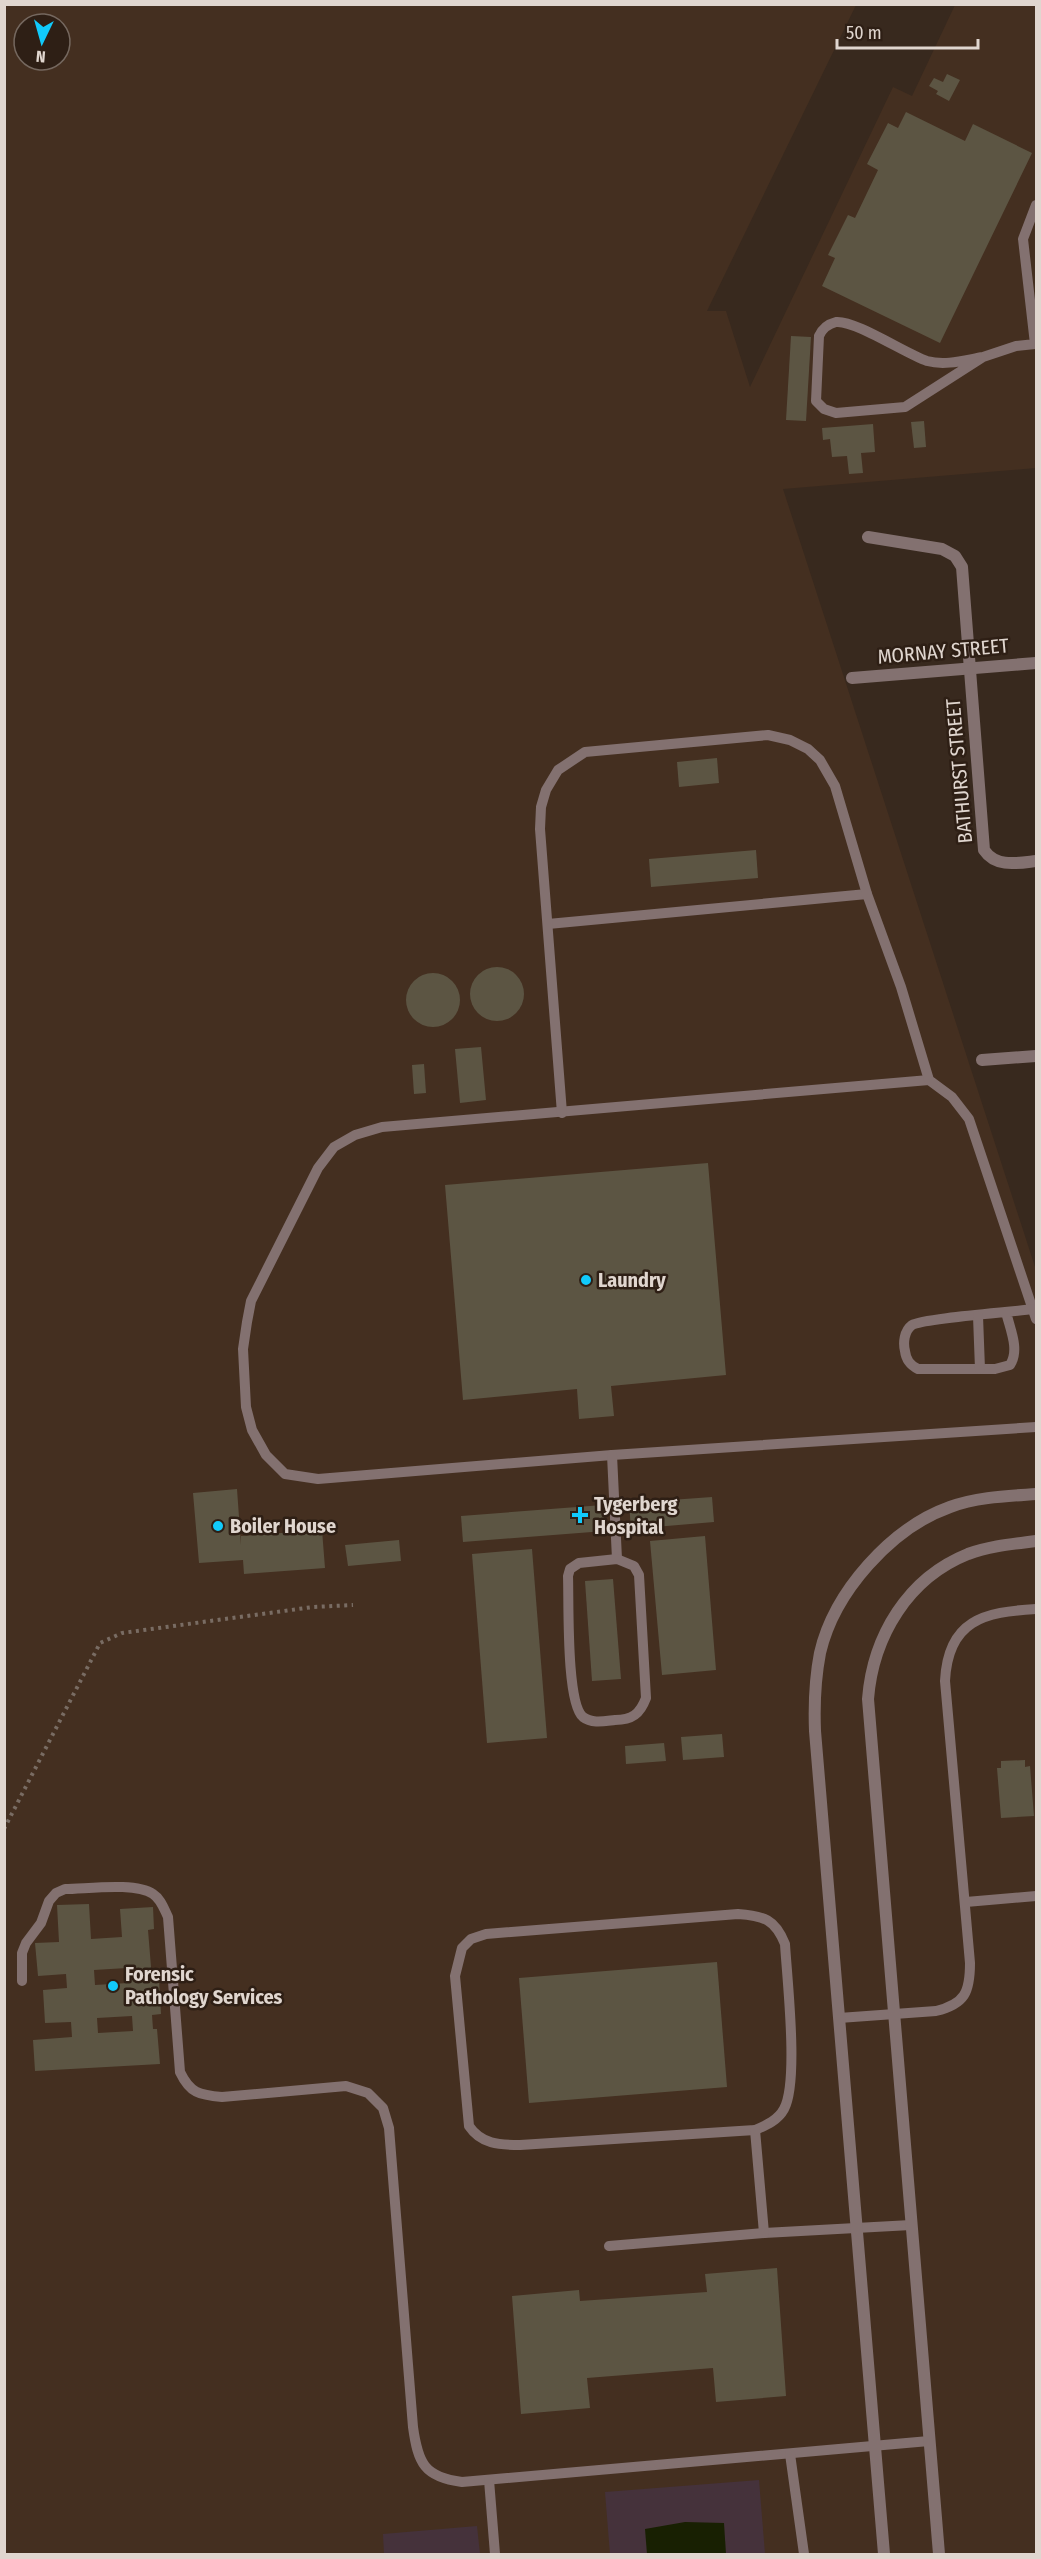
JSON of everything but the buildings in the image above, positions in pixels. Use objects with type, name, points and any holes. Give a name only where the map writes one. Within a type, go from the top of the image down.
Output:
[{"type":"street","points":[[868,537],[942,549],[955,556],[962,567],[970,669]]},
{"type":"street","name":"MORNAY STREET","points":[[852,678],[1036,663]]},
{"type":"street","name":"BATHURST STREET","points":[[970,669],[984,850],[994,860],[1001,862],[1036,861]]},
{"type":"street","points":[[982,1060],[1036,1056]]},
{"type":"street","points":[[884,2554],[815,1731],[814,1695],[820,1652],[840,1603],[867,1564],[903,1534],[935,1513],[951,1506],[1036,1494]]},
{"type":"street","points":[[939,2554],[893,2015],[868,1699],[869,1682],[886,1629],[908,1597],[942,1568],[967,1555],[994,1546],[1036,1541]]},
{"type":"lane","points":[[983,357],[954,363],[926,360],[849,324],[835,322],[822,330],[819,336],[814,394],[816,402],[824,410],[836,413],[905,407],[994,351],[1036,344],[1023,239],[1036,205]]},
{"type":"lane","points":[[562,1113],[540,829],[541,807],[546,790],[558,770],[592,750],[768,735],[790,740],[808,749],[820,760],[834,786],[867,894],[901,987],[929,1080],[952,1097],[969,1119],[1035,1314],[1006,1312],[914,1324],[906,1333],[904,1350],[907,1360],[918,1369],[980,1369],[1002,1368],[1010,1365],[1013,1361],[1015,1346],[1006,1312]]},
{"type":"lane","points":[[548,924],[867,894]]},
{"type":"lane","points":[[929,1080],[382,1127],[355,1135],[334,1147],[306,1187],[251,1301],[243,1349],[246,1407],[252,1430],[266,1455],[285,1474],[299,1478],[318,1479],[612,1455],[1036,1427]]},
{"type":"lane","points":[[978,1316],[980,1369]]},
{"type":"lane","points":[[612,1455],[617,1559]]},
{"type":"lane","points":[[617,1559],[634,1566],[639,1575],[646,1698],[642,1710],[626,1720],[592,1721],[583,1717],[578,1711],[572,1692],[568,1576],[570,1569],[579,1563],[617,1559]]},
{"type":"lane","points":[[839,2018],[936,2011],[952,2007],[966,1992],[970,1979],[970,1963],[945,1681],[946,1665],[951,1648],[959,1635],[972,1622],[1004,1611],[1036,1610]]},
{"type":"lane","points":[[22,1981],[22,1953],[41,1923],[49,1901],[56,1893],[65,1889],[139,1888],[153,1893],[162,1903],[168,1917],[180,2072],[187,2086],[203,2095],[222,2097],[346,2086],[368,2093],[383,2108],[389,2128],[416,2447],[429,2473],[444,2480],[462,2482],[929,2441]]},
{"type":"lane","points":[[966,1902],[1036,1896]]},
{"type":"lane","points":[[738,1914],[755,1915],[769,1920],[779,1930],[785,1944],[792,2081],[784,2109],[776,2120],[755,2130],[520,2145],[486,2141],[475,2135],[469,2126],[455,1976],[462,1948],[471,1940],[486,1934],[738,1914]]},
{"type":"lane","points":[[755,2130],[764,2234]]},
{"type":"lane","points":[[609,2246],[911,2225]]},
{"type":"lane","points":[[790,2454],[804,2554]]},
{"type":"lane","points":[[489,2480],[495,2554]]},
{"type":"path","points":[[4,1829],[100,1643],[122,1633],[313,1607],[352,1605]]},
{"type":"shaded area","name":"Tygerberg Hospital","points":[[5,5],[856,5],[707,311],[726,311],[750,387],[893,87],[912,96],[955,5],[1036,5],[1036,468],[783,489],[1036,1270],[1036,2554],[5,2554]]},
{"type":"shaded area","points":[[759,2480],[765,2554],[610,2554],[605,2492]]},
{"type":"shaded area","points":[[685,2522],[724,2523],[726,2554],[647,2554],[645,2529]]},
{"type":"shaded area","points":[[477,2526],[480,2554],[384,2554],[383,2534]]},
{"type":"place","name":"Laundry","points":[[586,1280]]},
{"type":"place","name":"Tygerberg Hospital","points":[[580,1515]]},
{"type":"place","name":"Boiler House","points":[[218,1526]]},
{"type":"place","name":"Forensic Pathology Services","points":[[113,1986]]}]
